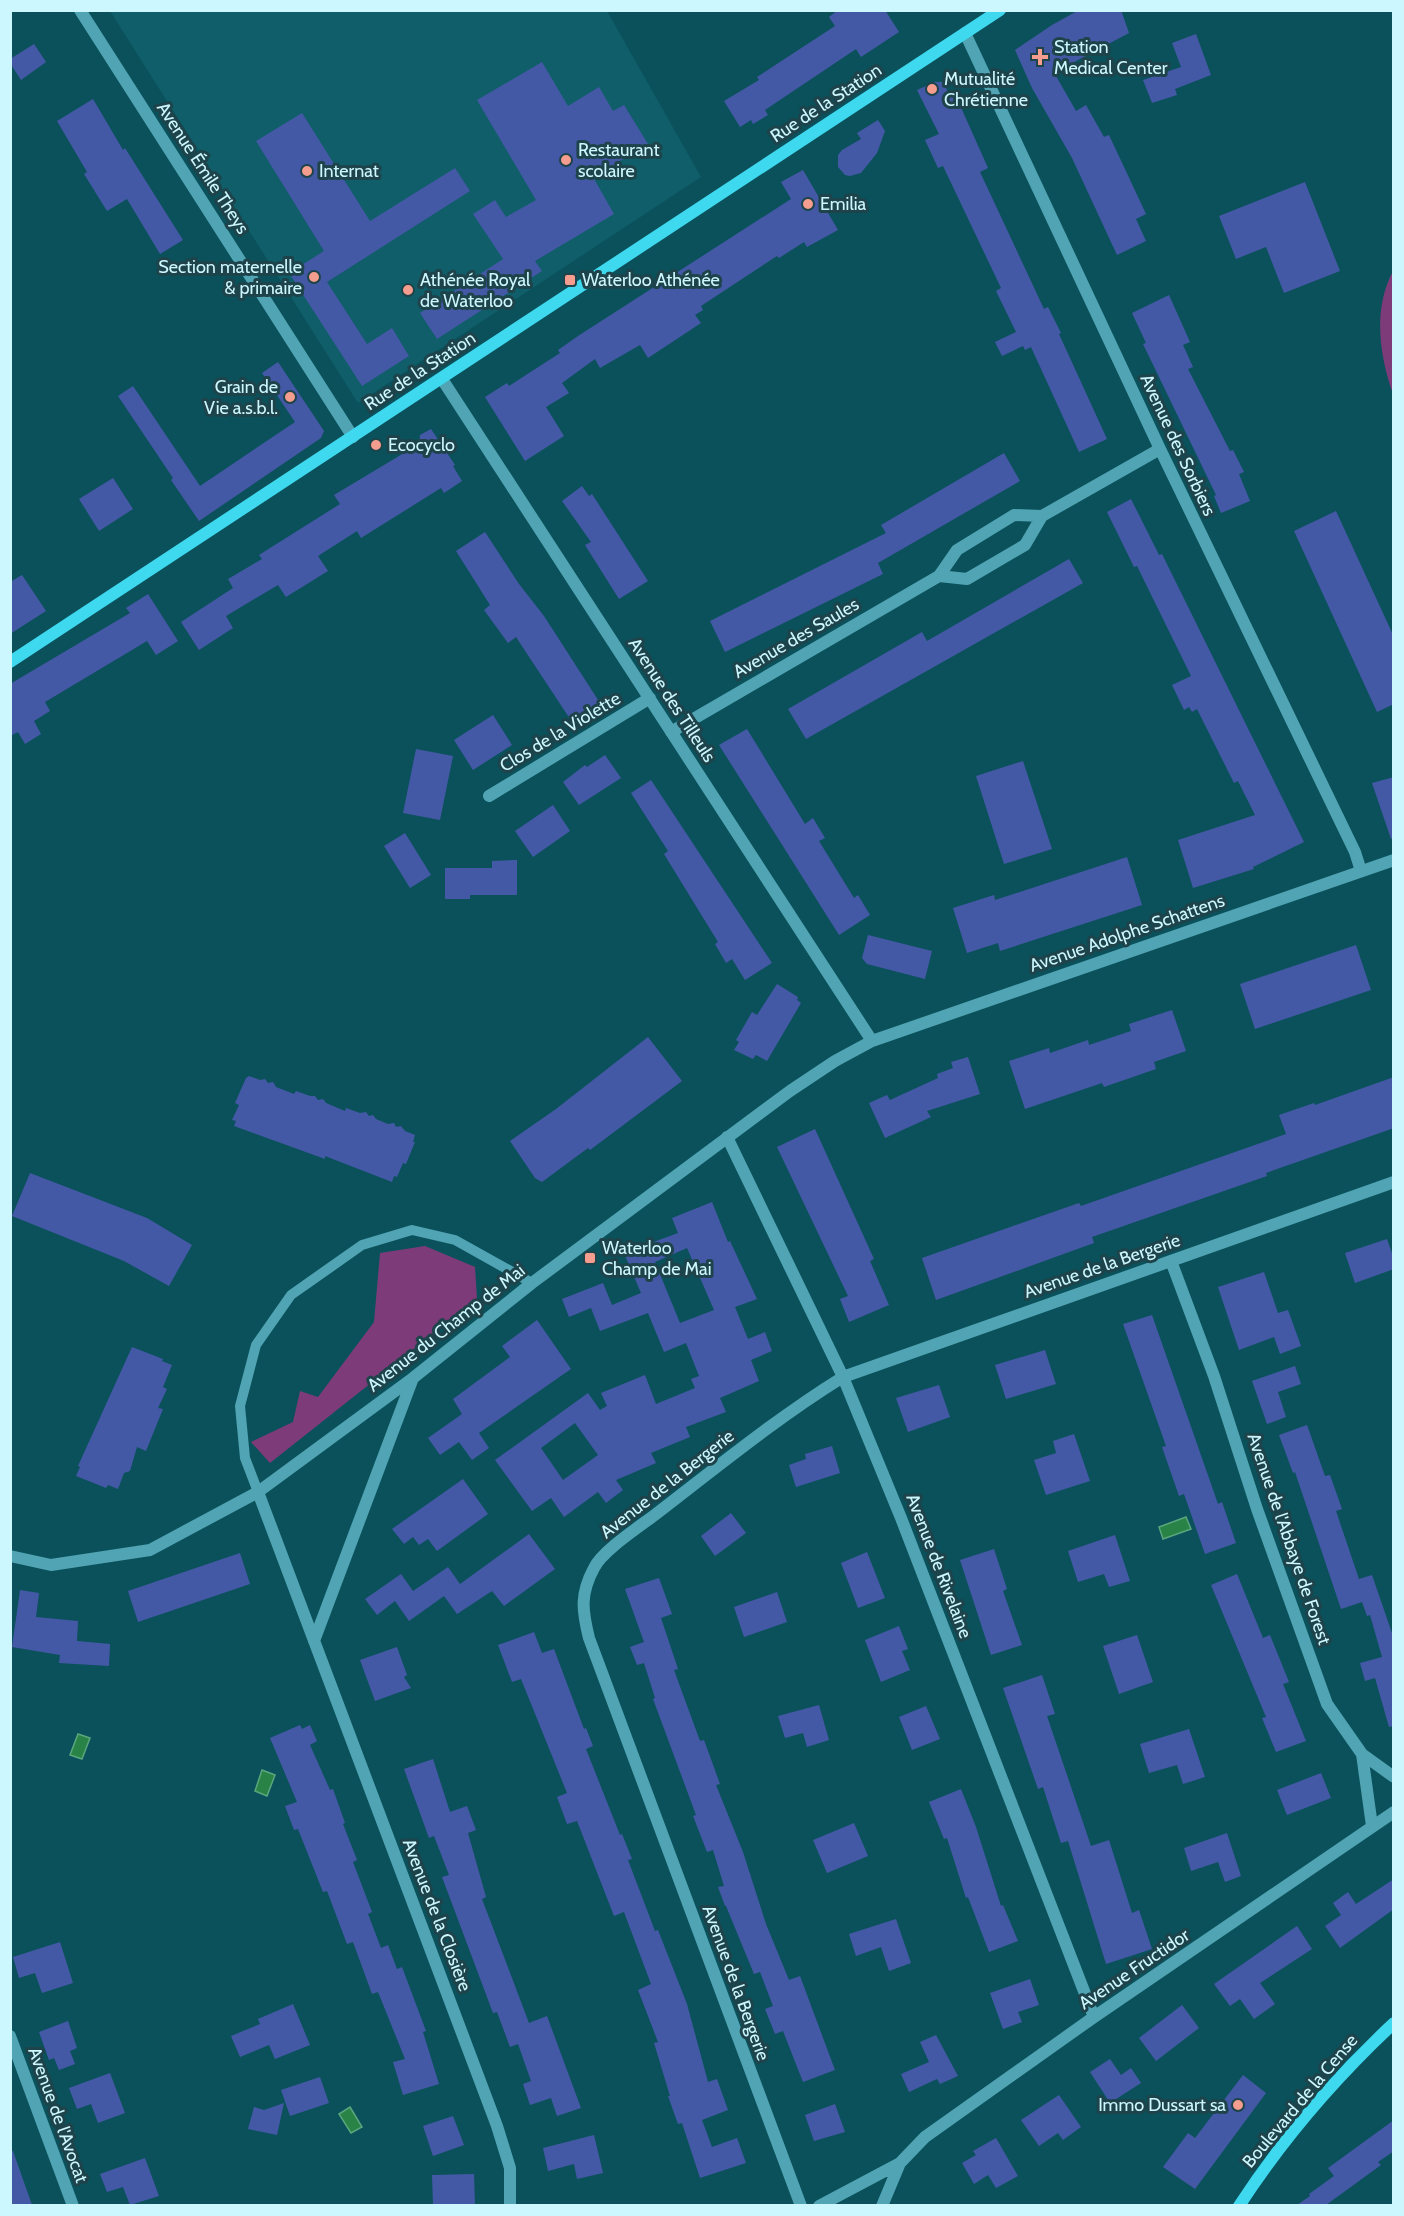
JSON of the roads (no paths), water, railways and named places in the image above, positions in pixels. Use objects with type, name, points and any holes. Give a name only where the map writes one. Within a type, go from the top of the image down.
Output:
[{"type":"street","name":"Avenue Émile Theys","points":[[80,10],[353,437]]},
{"type":"street","name":"Rue de la Station","points":[[10,662],[1000,10]]},
{"type":"street","name":"Avenue des Sorbiers","points":[[965,33],[1160,449],[1355,852],[1361,871]]},
{"type":"street","name":"Avenue des Tilleuls","points":[[442,379],[872,1041]]},
{"type":"street","name":"Avenue des Saules","points":[[671,732],[939,576],[957,550],[1014,515],[1042,516],[1160,449]]},
{"type":"street","points":[[939,576],[967,579],[1025,545],[1042,516]]},
{"type":"street","name":"Clos de la Violette","points":[[489,796],[650,698]]},
{"type":"street","name":"Avenue Adolphe Schattens","points":[[872,1041],[1394,860]]},
{"type":"street","name":"Avenue du Champ de Mai","points":[[10,1556],[51,1565],[150,1550],[258,1492],[413,1378],[532,1283],[727,1137],[826,1067],[872,1041]]},
{"type":"street","name":"Avenue de Rivelaine","points":[[727,1137],[843,1377],[901,1518],[1094,2017]]},
{"type":"street","name":"Avenue de la Bergerie","points":[[801,2205],[597,1660],[582,1610],[585,1587],[595,1565],[615,1546],[814,1395],[843,1377],[1394,1182]]},
{"type":"street","name":"Avenue de l'Abbaye de Forest","points":[[1171,1261],[1214,1376],[1257,1509],[1327,1704],[1362,1754],[1372,1826]]},
{"type":"street","points":[[314,1641],[413,1378]]},
{"type":"street","name":"Avenue de la Closière","points":[[258,1492],[497,2126],[510,2168],[510,2205]]},
{"type":"street","points":[[1362,1754],[1394,1777]]},
{"type":"street","name":"Avenue Fructidor","points":[[819,2205],[900,2163],[925,2137],[1094,2017],[1394,1812]]},
{"type":"street","name":"Boulevard de la Cense","points":[[1239,2205],[1257,2177],[1317,2103],[1394,2023]]},
{"type":"street","name":"Avenue de l'Avocat","points":[[10,2036],[73,2205]]},
{"type":"street","name":"Avenue Fructidor","points":[[882,2205],[900,2163]]},
{"type":"lane","points":[[258,1492],[245,1458],[240,1406],[256,1345],[291,1295],[362,1245],[412,1230],[455,1240],[532,1283]]},
{"type":"place","name":"Station Medical Center","points":[[1040,57]]},
{"type":"place","name":"Mutualité Chrétienne","points":[[932,89]]},
{"type":"place","name":"Restaurant scolaire","points":[[566,160]]},
{"type":"place","name":"Internat","points":[[307,171]]},
{"type":"place","name":"Emilia","points":[[808,204]]},
{"type":"place","name":"Section maternelle & primaire","points":[[314,277]]},
{"type":"place","name":"Waterloo Athénée","points":[[570,280]]},
{"type":"place","name":"Athénée Royal de Waterloo","points":[[408,290]]},
{"type":"place","name":"Grain de Vie a.s.b.l.","points":[[290,397]]},
{"type":"place","name":"Ecocyclo","points":[[376,445]]},
{"type":"place","name":"Waterloo Champ de Mai","points":[[590,1258]]},
{"type":"place","name":"Immo Dussart sa","points":[[1238,2105]]}]
